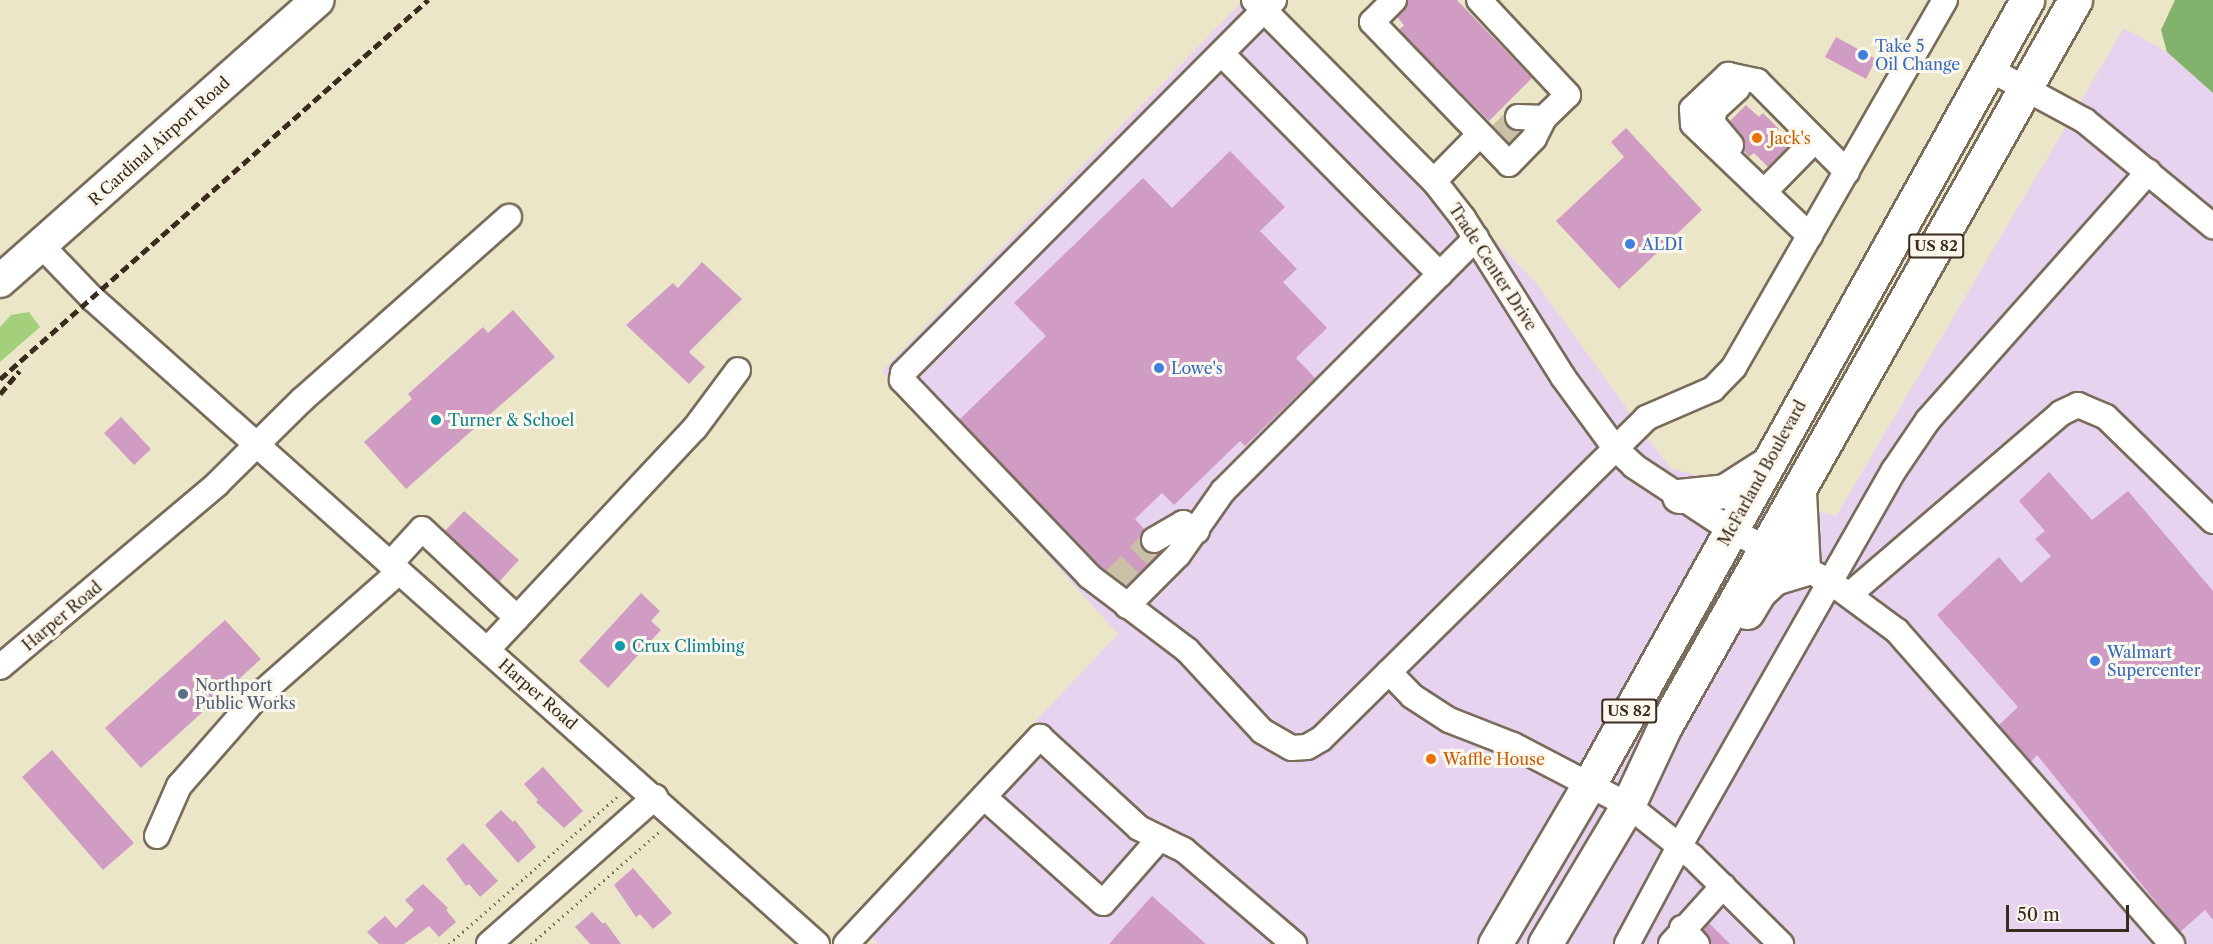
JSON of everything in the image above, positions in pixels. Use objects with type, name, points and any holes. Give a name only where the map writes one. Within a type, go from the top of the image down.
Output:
[{"type":"highway","name":"McFarland Boulevard","points":[[1495,944],[1590,783],[2027,0]]},
{"type":"highway","name":"US 82","points":[[1545,944],[1628,805],[1664,728],[2075,0]]},
{"type":"highway","points":[[1679,496],[1725,491],[1766,465]]},
{"type":"highway","points":[[1664,728],[1694,700],[1759,592],[1774,578],[1803,569],[1799,492]]},
{"type":"main road","name":"R Cardinal Airport Road","points":[[0,281],[318,0]]},
{"type":"street","points":[[1394,0],[1372,22],[1490,138],[1509,164],[1534,138],[1544,118],[1568,95],[1479,0]]},
{"type":"street","points":[[1264,4],[1222,54],[903,373],[902,380],[1127,606],[1187,650],[1262,731],[1292,748],[1321,739],[1646,418],[1713,389],[1734,367],[1945,0]]},
{"type":"street","name":"Trade Center Drive","points":[[1264,4],[1434,181],[1476,238],[1563,377],[1615,448],[1634,466],[1731,530],[1840,589],[1897,631],[2172,944]]},
{"type":"street","points":[[1222,54],[1440,274]]},
{"type":"street","points":[[1989,69],[2085,121],[2213,226]]},
{"type":"street","points":[[1809,237],[1693,124],[1692,109],[1728,75],[1757,81],[1847,172]]},
{"type":"street","points":[[1518,117],[1544,118]]},
{"type":"street","points":[[1762,191],[1812,137]]},
{"type":"street","points":[[1434,181],[1490,138]]},
{"type":"street","points":[[1627,944],[1680,845],[1840,589],[1894,470],[1928,420],[2148,172]]},
{"type":"street","points":[[258,444],[303,399],[509,217]]},
{"type":"street","points":[[1127,606],[1197,531],[1223,491],[1476,238]]},
{"type":"street","name":"Harper Road","points":[[41,245],[92,297],[636,780],[817,944]]},
{"type":"street","points":[[488,649],[695,428],[738,369]]},
{"type":"street","points":[[1840,589],[2061,412],[2078,405],[2106,417],[2213,521]]},
{"type":"street","name":"Harper Road","points":[[0,668],[217,484],[258,444]]},
{"type":"street","points":[[1154,540],[1183,523],[1197,531]]},
{"type":"street","points":[[157,836],[179,786],[257,697],[395,568],[422,529],[517,618]]},
{"type":"street","points":[[1389,672],[1412,696],[1449,720],[1513,745],[1590,783],[1628,805],[1680,845],[1781,944]]},
{"type":"street","points":[[846,944],[1040,737],[1139,828],[1184,850],[1294,944]]},
{"type":"street","points":[[489,944],[655,797]]},
{"type":"street","points":[[984,797],[1103,903],[1160,838]]},
{"type":"street","points":[[1684,939],[1723,886]]},
{"type":"path","points":[[449,944],[636,780]]},
{"type":"path","points":[[531,944],[676,817]]},
{"type":"shaded area","points":[[1244,0],[1261,0],[1537,284],[1670,468],[1836,516],[2124,28],[2167,52],[2213,93],[2213,944],[878,944],[850,918],[1118,634],[882,371]]},
{"type":"green space","points":[[2175,0],[2213,0],[2213,93],[2167,52],[2161,30]]},
{"type":"green space","points":[[29,312],[40,327],[0,362],[0,327],[11,315]]},
{"type":"building","points":[[1408,0],[1457,0],[1532,78],[1489,121],[1399,30],[1404,25],[1397,17]]},
{"type":"building","points":[[1836,37],[1876,59],[1866,79],[1825,57]]},
{"type":"building","name":"Jack's","points":[[1746,105],[1759,117],[1763,113],[1779,129],[1774,134],[1788,147],[1768,167],[1754,153],[1749,157],[1744,151],[1742,136],[1730,121]]},
{"type":"building","points":[[1626,128],[1702,210],[1619,289],[1556,221],[1624,157],[1611,142]]},
{"type":"building","name":"Lowe's","points":[[1230,151],[1285,207],[1260,231],[1297,269],[1283,282],[1327,328],[1296,358],[1315,378],[1245,446],[1240,441],[1174,505],[1162,493],[1135,519],[1145,530],[1140,540],[1142,548],[1148,553],[1160,553],[1126,586],[1099,565],[959,420],[1046,336],[1014,303],[1143,178],[1172,208]]},
{"type":"building","points":[[702,262],[742,299],[689,352],[705,367],[689,384],[626,325],[673,283],[678,288]]},
{"type":"building","name":"Turner & Schoel","points":[[513,310],[555,357],[406,489],[364,442],[412,399],[408,394],[483,327],[488,333]]},
{"type":"building","points":[[121,417],[151,449],[134,465],[104,433]]},
{"type":"building","name":"Walmart Supercenter","points":[[2049,472],[2092,520],[2128,491],[2213,591],[2213,920],[2205,910],[2180,932],[2037,755],[2031,762],[1999,725],[2018,707],[1937,615],[1999,557],[2021,583],[2051,556],[2035,539],[2045,531],[2019,501]]},
{"type":"building","points":[[464,511],[519,560],[499,582],[445,531]]},
{"type":"building","name":"Crux Climbing","points":[[641,593],[660,611],[651,621],[661,630],[608,688],[579,661]]},
{"type":"building","name":"Northport Public Works","points":[[225,620],[261,659],[141,768],[105,728]]},
{"type":"building","points":[[52,750],[134,843],[103,870],[22,777]]},
{"type":"building","points":[[543,767],[583,811],[564,828],[536,802],[538,800],[524,784]]},
{"type":"building","points":[[501,810],[513,822],[515,820],[536,847],[518,863],[485,825]]},
{"type":"building","points":[[463,843],[498,881],[480,897],[469,884],[466,886],[446,859]]},
{"type":"building","points":[[633,868],[672,913],[653,929],[640,914],[636,917],[614,885]]},
{"type":"building","points":[[423,884],[448,908],[446,910],[456,922],[439,937],[429,926],[404,944],[379,944],[367,932],[385,916],[396,928],[414,910],[405,900]]},
{"type":"building","points":[[1152,896],[1206,944],[1109,944]]},
{"type":"building","points":[[592,912],[603,924],[605,922],[621,944],[590,944],[575,927]]},
{"type":"building","points":[[1709,923],[1730,944],[1711,944],[1703,930]]},
{"type":"tunnel","points":[[1500,135],[1518,117]]},
{"type":"tunnel","points":[[1113,581],[1154,540]]},
{"type":"railway","points":[[0,379],[428,0]]},
{"type":"railway","points":[[0,394],[19,371]]},
{"type":"place","name":"Take 5 Oil Change","points":[[1863,55]]},
{"type":"place","name":"Jack's","points":[[1757,138]]},
{"type":"place","name":"ALDI","points":[[1630,244]]},
{"type":"place","name":"Lowe's","points":[[1159,368]]},
{"type":"place","name":"Turner & Schoel","points":[[436,420]]},
{"type":"place","name":"Crux Climbing","points":[[620,646]]},
{"type":"place","name":"Walmart Supercenter","points":[[2095,661]]},
{"type":"place","name":"Northport Public Works","points":[[183,694]]},
{"type":"place","name":"Waffle House","points":[[1431,759]]}]
